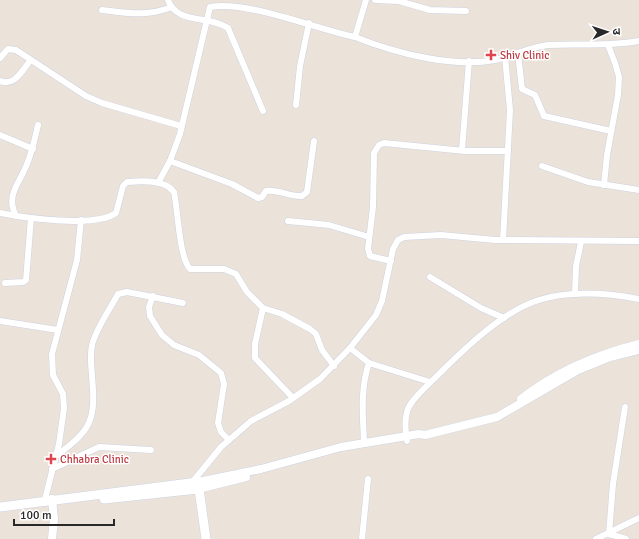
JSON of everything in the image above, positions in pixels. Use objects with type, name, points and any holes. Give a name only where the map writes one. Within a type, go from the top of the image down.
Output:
[{"type":"main road","points":[[0,507],[194,486],[206,539]]},
{"type":"main road","points":[[0,513],[48,502]]},
{"type":"street","points":[[168,0],[172,8],[181,15],[224,26],[230,32],[263,111]]},
{"type":"street","points":[[355,37],[366,0]]},
{"type":"street","points":[[375,0],[399,1],[430,10],[466,11]]},
{"type":"street","points":[[158,183],[170,161],[181,126],[210,7],[219,3],[228,1],[263,4],[332,32],[355,37],[397,51],[438,58],[469,61],[505,57],[545,45],[608,45],[639,42]]},
{"type":"street","points":[[102,10],[145,14],[172,8]]},
{"type":"street","points":[[296,105],[300,66],[309,23]]},
{"type":"street","points":[[604,186],[611,131],[618,94],[619,77],[618,70],[608,45]]},
{"type":"street","points":[[0,58],[5,51],[13,48],[86,96],[102,103],[181,126]]},
{"type":"street","points":[[518,53],[522,89],[535,95],[544,116],[611,131]]},
{"type":"street","points":[[503,240],[510,110],[505,57]]},
{"type":"street","points":[[0,81],[6,83],[12,82],[31,60]]},
{"type":"street","points":[[462,150],[469,61]]},
{"type":"street","points":[[16,216],[12,208],[12,193],[27,166],[38,125]]},
{"type":"street","points":[[0,135],[32,149]]},
{"type":"street","points":[[170,161],[232,184],[258,198],[262,197],[266,191],[271,190],[295,196],[302,196],[307,192],[314,141]]},
{"type":"street","points":[[391,261],[370,256],[368,249],[373,207],[374,153],[378,144],[384,143],[462,150],[508,151]]},
{"type":"street","points":[[542,166],[570,177],[604,186],[639,190]]},
{"type":"street","points":[[0,213],[46,220],[81,220],[109,217],[116,213],[123,186],[127,182],[158,183],[168,187],[174,192],[186,265],[190,269],[224,269],[232,271],[236,274],[247,292],[263,308],[282,314],[310,329],[316,334],[322,350],[334,366]]},
{"type":"street","points":[[5,283],[23,282],[26,280],[31,218]]},
{"type":"street","points":[[52,539],[54,520],[48,502],[52,469],[56,455],[64,408],[63,394],[55,382],[52,365],[54,343],[77,260],[81,220]]},
{"type":"street","points":[[288,222],[329,225],[369,237]]},
{"type":"street","points":[[194,486],[212,455],[251,421],[293,398],[320,379],[350,348],[376,315],[382,300],[396,242],[404,237],[441,235],[503,240],[581,242],[639,241]]},
{"type":"street","points":[[575,294],[576,266],[581,242]]},
{"type":"street","points":[[430,277],[475,305],[504,318]]},
{"type":"street","points":[[56,455],[85,431],[90,422],[94,396],[91,362],[92,345],[118,294],[124,291],[183,303]]},
{"type":"street","points":[[407,439],[406,415],[410,406],[430,382],[472,343],[504,318],[538,300],[551,297],[575,294],[605,294],[639,299]]},
{"type":"street","points":[[153,296],[149,307],[150,316],[162,335],[174,345],[199,355],[221,374],[224,384],[218,423],[221,432],[229,440]]},
{"type":"street","points":[[263,308],[255,344],[255,358],[293,398]]},
{"type":"street","points":[[0,321],[58,330]]},
{"type":"street","points":[[488,419],[556,374],[595,356],[639,344]]},
{"type":"street","points":[[350,348],[369,363],[430,382]]},
{"type":"street","points":[[194,486],[323,456],[425,435],[488,419],[505,413],[578,370],[610,357],[639,350]]},
{"type":"street","points":[[364,443],[362,395],[364,376],[369,363]]},
{"type":"street","points":[[609,534],[613,484],[625,407]]},
{"type":"street","points":[[194,486],[364,443],[407,439]]},
{"type":"street","points":[[52,469],[99,447],[151,450]]},
{"type":"street","points":[[362,539],[368,479]]},
{"type":"street","points":[[596,539],[609,534],[639,518]]},
{"type":"street","points":[[609,534],[626,539]]},
{"type":"place","name":"Shiv Clinic","points":[[491,55]]},
{"type":"place","name":"Chhabra Clinic","points":[[51,459]]}]
